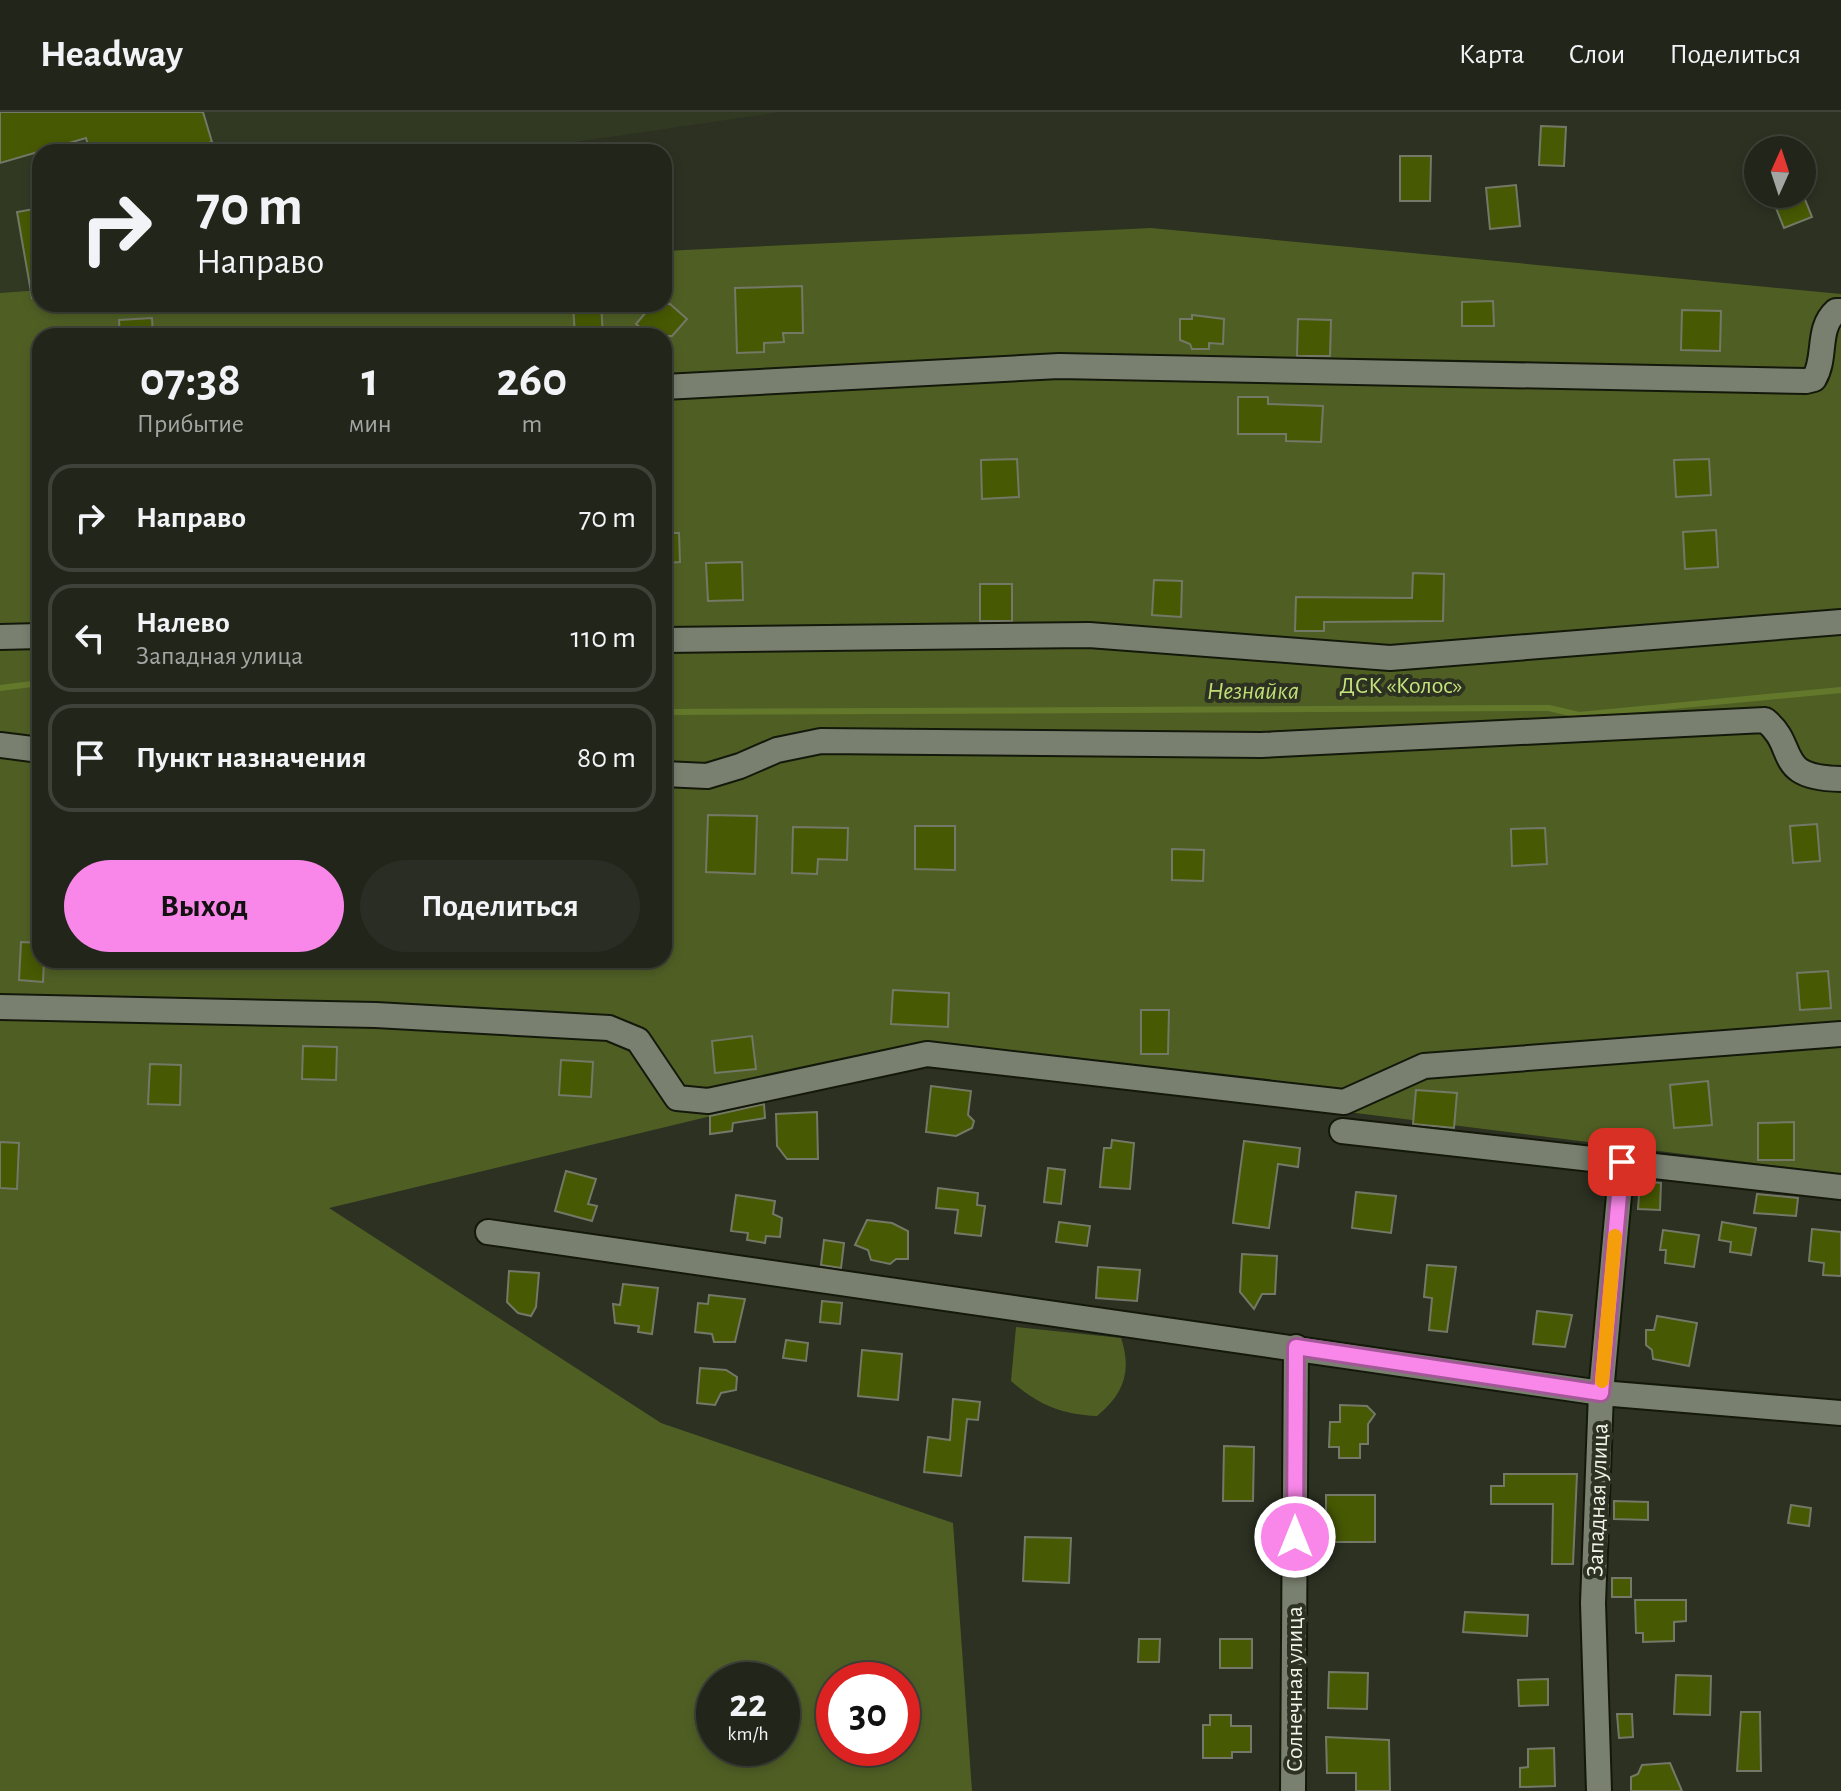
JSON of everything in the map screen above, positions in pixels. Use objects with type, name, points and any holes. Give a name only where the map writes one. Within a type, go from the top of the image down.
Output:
[{"type":"street","points":[[672,387],[1059,366],[1806,381],[1814,379],[1819,371],[1828,318],[1841,311]]},
{"type":"street","points":[[672,640],[1089,635],[1390,658],[1841,622]]},
{"type":"street","points":[[0,637],[32,636]]},
{"type":"street","points":[[672,774],[707,776],[777,750],[821,741],[1261,745],[1765,720],[1798,769],[1814,778],[1841,779]]},
{"type":"street","points":[[0,745],[32,749]]},
{"type":"street","points":[[0,1007],[376,1015],[609,1028],[638,1040],[677,1098],[699,1101],[927,1054],[1344,1102],[1424,1066],[1841,1034]]},
{"type":"street","points":[[1342,1131],[1841,1187]]},
{"type":"street","name":"Западная улица","points":[[1599,1791],[1593,1603],[1601,1393],[1622,1162]]},
{"type":"street","points":[[488,1232],[998,1309],[1296,1347],[1601,1393],[1841,1413]]},
{"type":"street","name":"Солнечная улица","points":[[1293,1791],[1296,1347]]},
{"type":"shaded area","points":[[0,112],[781,112],[561,144],[32,144],[32,291],[0,293]]},
{"type":"green space","name":"ДСК «Колос»","points":[[1151,228],[1841,294],[1841,1174],[1261,1101],[927,1064],[329,1208],[661,1423],[953,1523],[972,1791],[0,1791],[0,293],[32,291],[32,312],[672,312],[672,251]]},
{"type":"green space","points":[[1016,1327],[1121,1338],[1125,1371],[1114,1399],[1097,1416],[1084,1415],[1051,1407],[1021,1389],[1011,1381]]},
{"type":"building","points":[[0,112],[203,112],[212,142],[88,144],[86,138],[65,144],[32,144],[32,154],[0,163]]},
{"type":"building","points":[[1541,126],[1566,127],[1564,166],[1539,165]]},
{"type":"building","points":[[1400,156],[1431,156],[1430,201],[1400,201]]},
{"type":"building","points":[[1516,185],[1520,226],[1490,229],[1486,188]]},
{"type":"building","points":[[1776,208],[1808,208],[1812,217],[1784,228]]},
{"type":"building","points":[[32,209],[32,298],[17,212]]},
{"type":"building","points":[[802,286],[803,333],[783,333],[784,342],[764,343],[764,352],[737,353],[735,288]]},
{"type":"building","points":[[1493,301],[1494,326],[1462,326],[1462,302]]},
{"type":"building","points":[[672,306],[687,319],[672,336],[672,328],[641,328],[636,324],[646,312],[672,312]]},
{"type":"building","points":[[1682,310],[1721,311],[1720,351],[1681,350]]},
{"type":"building","points":[[574,312],[602,312],[602,328],[574,328]]},
{"type":"building","points":[[1192,315],[1224,319],[1223,344],[1209,343],[1209,349],[1192,349],[1190,344],[1180,340],[1180,319],[1192,319]]},
{"type":"building","points":[[152,318],[153,328],[120,328],[119,320]]},
{"type":"building","points":[[1298,319],[1331,320],[1330,356],[1297,356]]},
{"type":"building","points":[[1238,397],[1268,397],[1268,404],[1323,406],[1321,442],[1286,441],[1286,434],[1238,434]]},
{"type":"building","points":[[1017,459],[1019,497],[982,499],[981,460]]},
{"type":"building","points":[[1709,459],[1711,495],[1676,497],[1674,460]]},
{"type":"building","points":[[1716,530],[1718,567],[1685,569],[1683,532]]},
{"type":"building","points":[[672,533],[679,533],[680,562],[672,562]]},
{"type":"building","points":[[742,562],[743,600],[708,601],[706,563]]},
{"type":"building","points":[[1413,573],[1444,574],[1443,621],[1324,622],[1324,631],[1295,631],[1296,597],[1412,598]]},
{"type":"building","points":[[1154,580],[1182,581],[1181,617],[1152,615]]},
{"type":"building","points":[[980,584],[1012,584],[1012,621],[980,621]]},
{"type":"building","points":[[708,815],[757,816],[755,874],[706,872]]},
{"type":"building","points":[[1817,824],[1820,861],[1793,863],[1790,826]]},
{"type":"building","points":[[915,826],[955,826],[955,870],[915,869]]},
{"type":"building","points":[[793,827],[848,828],[847,860],[818,859],[817,874],[792,873]]},
{"type":"building","points":[[1545,828],[1547,864],[1512,866],[1511,829]]},
{"type":"building","points":[[1172,849],[1204,850],[1203,881],[1172,880]]},
{"type":"building","points":[[21,942],[32,943],[32,968],[44,968],[43,982],[19,980]]},
{"type":"building","points":[[1828,971],[1831,1008],[1800,1010],[1797,973]]},
{"type":"building","points":[[893,990],[949,993],[948,1027],[891,1024]]},
{"type":"building","points":[[1141,1010],[1169,1010],[1168,1054],[1141,1054]]},
{"type":"building","points":[[752,1036],[756,1069],[715,1073],[712,1041]]},
{"type":"building","points":[[303,1046],[337,1047],[336,1080],[302,1079]]},
{"type":"building","points":[[561,1060],[593,1062],[591,1097],[559,1095]]},
{"type":"building","points":[[150,1064],[181,1065],[180,1105],[148,1104]]},
{"type":"building","points":[[1708,1081],[1712,1125],[1674,1128],[1670,1085]]},
{"type":"building","points":[[931,1086],[971,1091],[968,1115],[974,1121],[972,1128],[956,1136],[926,1132]]},
{"type":"building","points":[[1416,1090],[1457,1093],[1454,1128],[1413,1124]]},
{"type":"building","points":[[764,1104],[765,1118],[733,1123],[732,1131],[710,1134],[710,1116]]},
{"type":"building","points":[[817,1112],[818,1159],[787,1159],[777,1146],[776,1114]]},
{"type":"building","points":[[1794,1122],[1794,1160],[1758,1160],[1758,1123]]},
{"type":"building","points":[[1112,1140],[1134,1143],[1130,1189],[1100,1187],[1104,1148],[1111,1148]]},
{"type":"building","points":[[1244,1141],[1300,1148],[1298,1167],[1278,1164],[1269,1228],[1233,1223]]},
{"type":"building","points":[[0,1142],[19,1143],[17,1189],[0,1188]]},
{"type":"building","points":[[1048,1168],[1065,1170],[1061,1204],[1044,1202]]},
{"type":"building","points":[[566,1171],[596,1179],[588,1204],[597,1206],[592,1221],[555,1211]]},
{"type":"building","points":[[1640,1181],[1661,1183],[1660,1210],[1638,1209]]},
{"type":"building","points":[[938,1188],[978,1193],[977,1205],[985,1206],[981,1236],[955,1233],[958,1210],[936,1208]]},
{"type":"building","points":[[1356,1192],[1396,1196],[1391,1233],[1352,1228]]},
{"type":"building","points":[[1757,1194],[1798,1198],[1796,1216],[1754,1213]]},
{"type":"building","points":[[736,1195],[775,1201],[773,1214],[782,1218],[780,1237],[766,1236],[765,1243],[747,1240],[748,1233],[731,1231]]},
{"type":"building","points":[[867,1220],[892,1223],[908,1231],[908,1259],[896,1259],[890,1264],[871,1260],[868,1250],[855,1245]]},
{"type":"building","points":[[1059,1222],[1090,1226],[1087,1246],[1056,1242]]},
{"type":"building","points":[[1722,1222],[1756,1228],[1751,1255],[1730,1252],[1731,1242],[1719,1240]]},
{"type":"building","points":[[1812,1229],[1841,1232],[1841,1276],[1823,1275],[1824,1263],[1809,1261]]},
{"type":"building","points":[[1663,1230],[1699,1235],[1694,1267],[1665,1263],[1666,1250],[1660,1250]]},
{"type":"building","points":[[824,1240],[844,1243],[841,1268],[821,1265]]},
{"type":"building","points":[[1242,1254],[1277,1256],[1275,1294],[1262,1294],[1254,1309],[1240,1292]]},
{"type":"building","points":[[1427,1265],[1456,1267],[1447,1332],[1429,1330],[1432,1298],[1424,1297]]},
{"type":"building","points":[[1098,1267],[1140,1270],[1137,1301],[1096,1298]]},
{"type":"building","points":[[509,1271],[539,1273],[536,1307],[531,1316],[518,1313],[507,1302]]},
{"type":"building","points":[[623,1284],[658,1288],[652,1334],[638,1332],[639,1326],[615,1323],[613,1304],[620,1305]]},
{"type":"building","points":[[709,1295],[745,1299],[735,1342],[714,1342],[712,1334],[695,1332],[698,1303],[708,1304]]},
{"type":"building","points":[[822,1301],[842,1303],[840,1324],[820,1322]]},
{"type":"building","points":[[1537,1311],[1572,1315],[1565,1347],[1533,1344]]},
{"type":"building","points":[[1657,1316],[1697,1323],[1689,1366],[1653,1359],[1652,1350],[1646,1345],[1646,1330],[1654,1330]]},
{"type":"building","points":[[786,1340],[808,1343],[806,1361],[783,1358]]},
{"type":"building","points":[[862,1350],[902,1354],[898,1400],[858,1396]]},
{"type":"building","points":[[700,1368],[726,1370],[737,1377],[736,1390],[721,1393],[715,1405],[697,1403]]},
{"type":"building","points":[[953,1399],[980,1402],[978,1420],[967,1419],[961,1476],[924,1472],[928,1437],[950,1440]]},
{"type":"building","points":[[1340,1405],[1367,1406],[1375,1414],[1368,1424],[1368,1444],[1360,1444],[1360,1458],[1339,1458],[1339,1447],[1329,1447],[1330,1422],[1340,1422]]},
{"type":"building","points":[[1224,1446],[1254,1447],[1253,1501],[1223,1501]]},
{"type":"building","points":[[1504,1474],[1577,1474],[1573,1564],[1552,1564],[1553,1504],[1491,1504],[1491,1486],[1504,1486]]},
{"type":"building","points":[[1326,1495],[1375,1495],[1375,1542],[1326,1542]]},
{"type":"building","points":[[1614,1501],[1648,1502],[1648,1520],[1614,1519]]},
{"type":"building","points":[[1791,1505],[1811,1508],[1809,1526],[1788,1523]]},
{"type":"building","points":[[1025,1537],[1071,1538],[1069,1583],[1023,1581]]},
{"type":"building","points":[[1612,1578],[1631,1578],[1631,1597],[1612,1597]]},
{"type":"building","points":[[1635,1600],[1686,1600],[1686,1621],[1674,1622],[1674,1641],[1643,1642],[1643,1633],[1636,1633]]},
{"type":"building","points":[[1465,1612],[1528,1615],[1527,1636],[1463,1632]]},
{"type":"building","points":[[1139,1639],[1160,1639],[1159,1662],[1138,1662]]},
{"type":"building","points":[[1220,1639],[1252,1639],[1252,1668],[1220,1668]]},
{"type":"building","points":[[1329,1672],[1368,1673],[1367,1709],[1328,1708]]},
{"type":"building","points":[[1676,1675],[1711,1676],[1710,1715],[1674,1714]]},
{"type":"building","points":[[1548,1679],[1548,1705],[1519,1706],[1518,1680]]},
{"type":"building","points":[[1741,1712],[1760,1712],[1761,1771],[1737,1771]]},
{"type":"building","points":[[1617,1714],[1632,1714],[1633,1737],[1619,1738]]},
{"type":"building","points":[[1210,1715],[1231,1715],[1231,1726],[1251,1726],[1251,1752],[1232,1752],[1232,1758],[1203,1758],[1203,1725],[1210,1725]]},
{"type":"building","points":[[1326,1737],[1389,1740],[1390,1791],[1356,1791],[1356,1773],[1327,1773]]},
{"type":"building","points":[[1554,1748],[1555,1786],[1520,1787],[1520,1768],[1528,1767],[1528,1749]]},
{"type":"building","points":[[1670,1763],[1682,1791],[1631,1791],[1631,1777],[1638,1774],[1642,1765]]},
{"type":"waterway","name":"Незнайка","points":[[0,688],[32,684]]},
{"type":"waterway","name":"Незнайка","points":[[672,712],[1549,708],[1579,715],[1841,690]]},
{"type":"slow traffic","points":[[1602,1381],[1615,1236]]},
{"type":"route","points":[[1295,1537],[1296,1347],[1601,1393],[1622,1162]]}]
